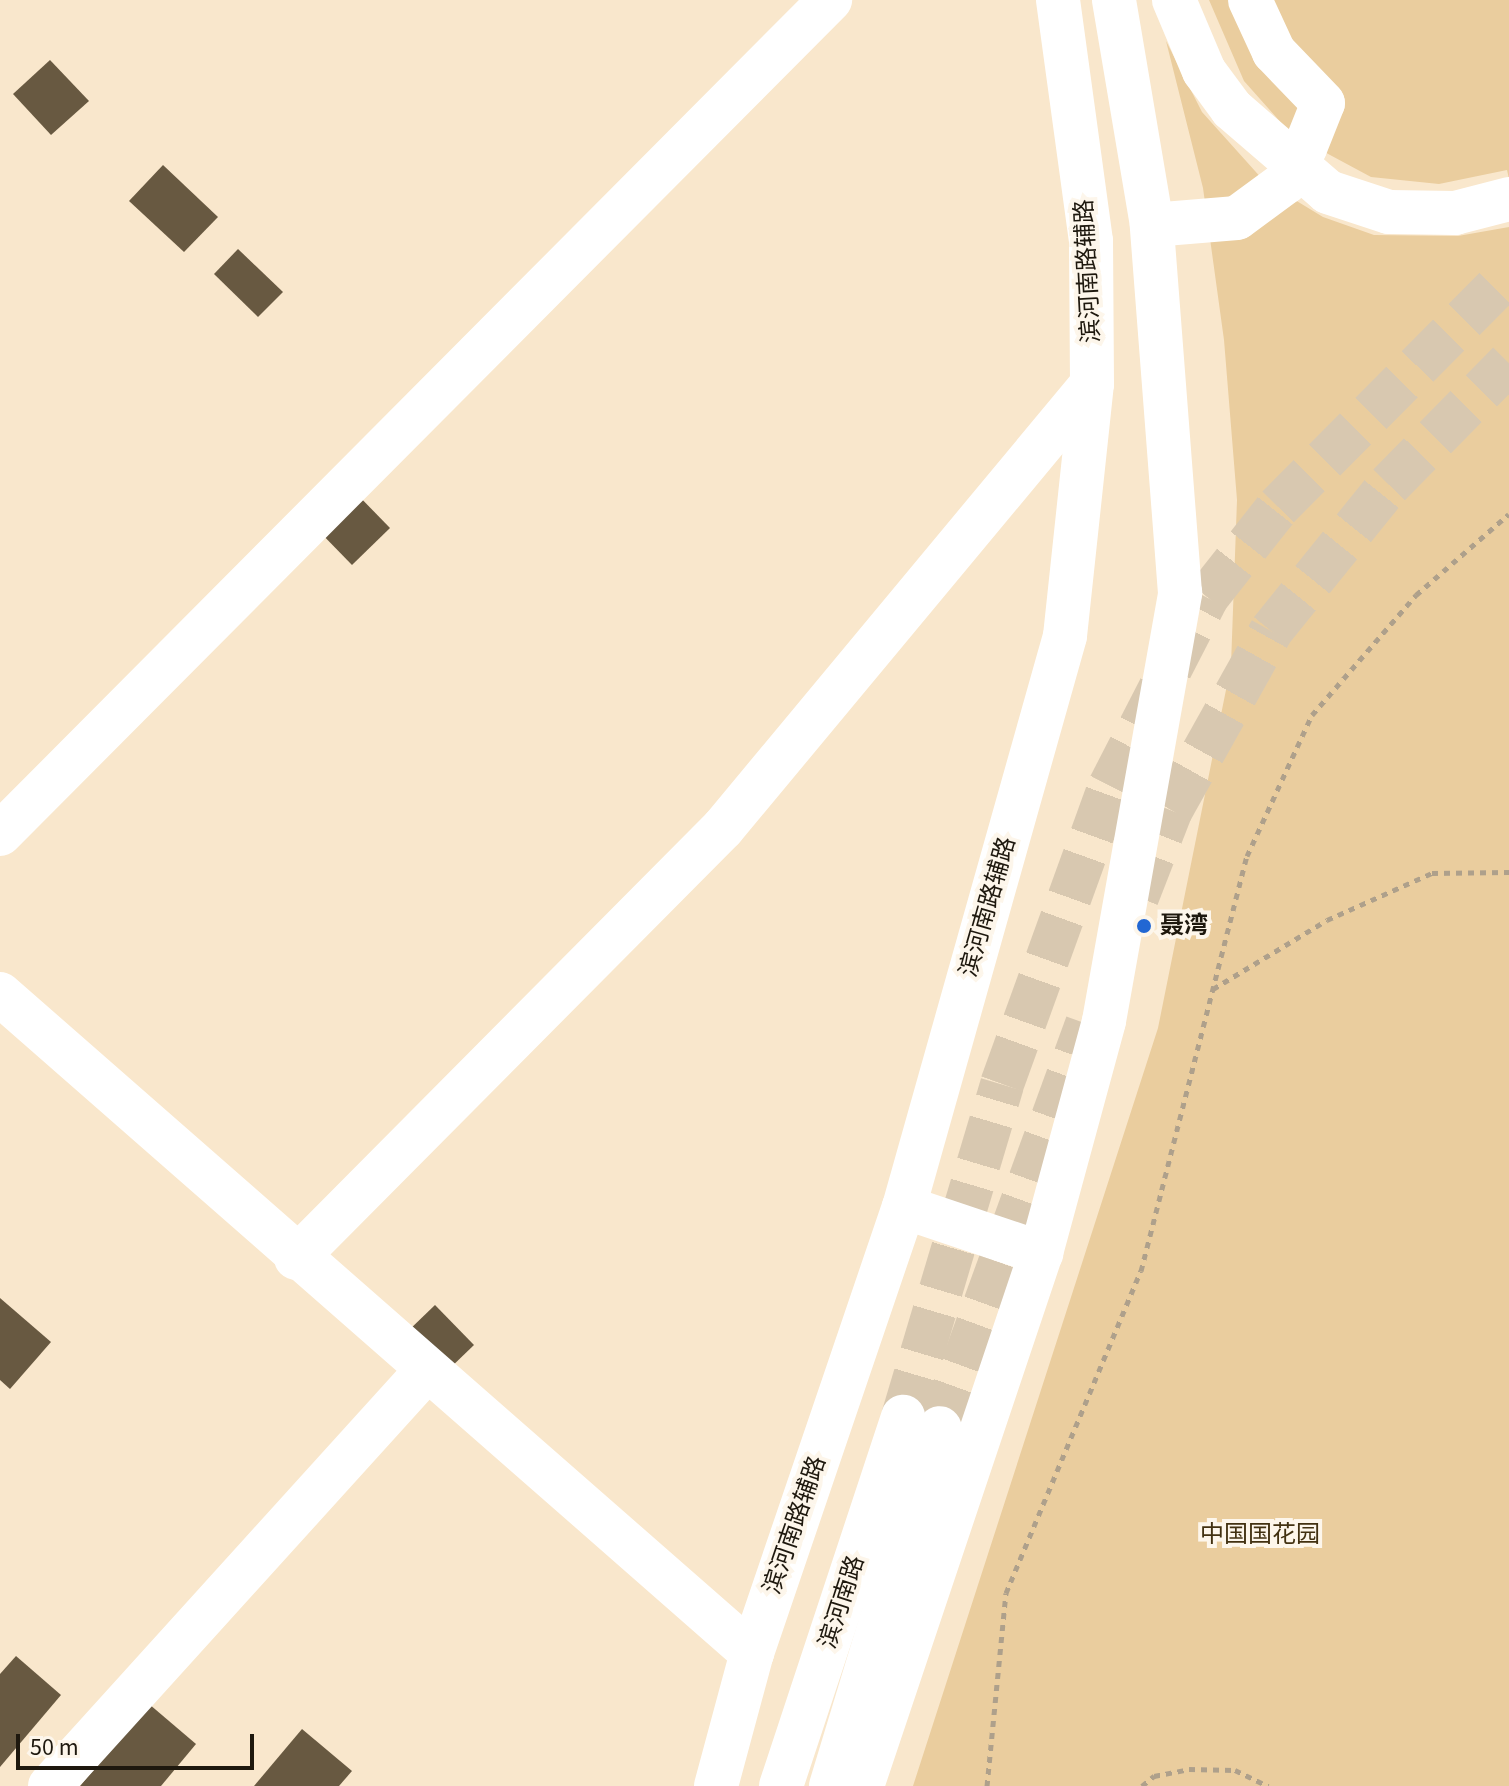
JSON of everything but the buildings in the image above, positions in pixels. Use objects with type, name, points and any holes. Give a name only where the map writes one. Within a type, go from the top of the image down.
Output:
[{"type":"main road","points":[[0,834],[830,0]]},
{"type":"main road","name":"滨河南路辅路","points":[[716,1786],[752,1653],[904,1207],[1065,636],[1092,384],[1091,241],[1058,0]]},
{"type":"main road","points":[[862,1786],[1041,1253],[1104,1021],[1180,593],[1152,225],[1114,0]]},
{"type":"main road","points":[[1174,0],[1204,71],[1232,109],[1328,192],[1389,212],[1455,213],[1509,199]]},
{"type":"main road","points":[[1152,225],[1237,218],[1296,165],[1323,103],[1274,52],[1250,0]]},
{"type":"main road","points":[[296,1258],[723,828],[1092,384]]},
{"type":"main road","points":[[0,994],[425,1372],[752,1653]]},
{"type":"main road","points":[[904,1207],[1041,1253]]},
{"type":"main road","points":[[50,1786],[425,1372]]},
{"type":"main road","name":"滨河南路","points":[[781,1786],[922,1423],[831,1786]]},
{"type":"path","points":[[987,1786],[1006,1593],[1141,1271],[1247,856],[1312,715],[1416,595],[1509,514]]},
{"type":"path","points":[[1213,989],[1327,920],[1432,873],[1509,872]]},
{"type":"path","points":[[1142,1786],[1154,1776],[1189,1769],[1235,1770],[1268,1786]]},
{"type":"green space","points":[[1209,0],[1509,0],[1509,179],[1507,170],[1439,184],[1371,177],[1291,134],[1244,81]]},
{"type":"green space","name":"中国国花园","points":[[1166,41],[1202,112],[1264,181],[1323,217],[1374,235],[1458,236],[1509,227],[1509,1786],[913,1786],[1158,1028],[1231,665],[1237,500],[1224,340],[1203,188]]},
{"type":"tunnel","points":[[903,1417],[1002,1084],[1110,786],[1207,597],[1278,507],[1509,274]]},
{"type":"tunnel","points":[[1137,897],[1171,810],[1271,631],[1389,485],[1509,363]]},
{"type":"tunnel","points":[[940,1428],[1087,1024]]},
{"type":"place","name":"聂湾","points":[[1144,926]]}]
